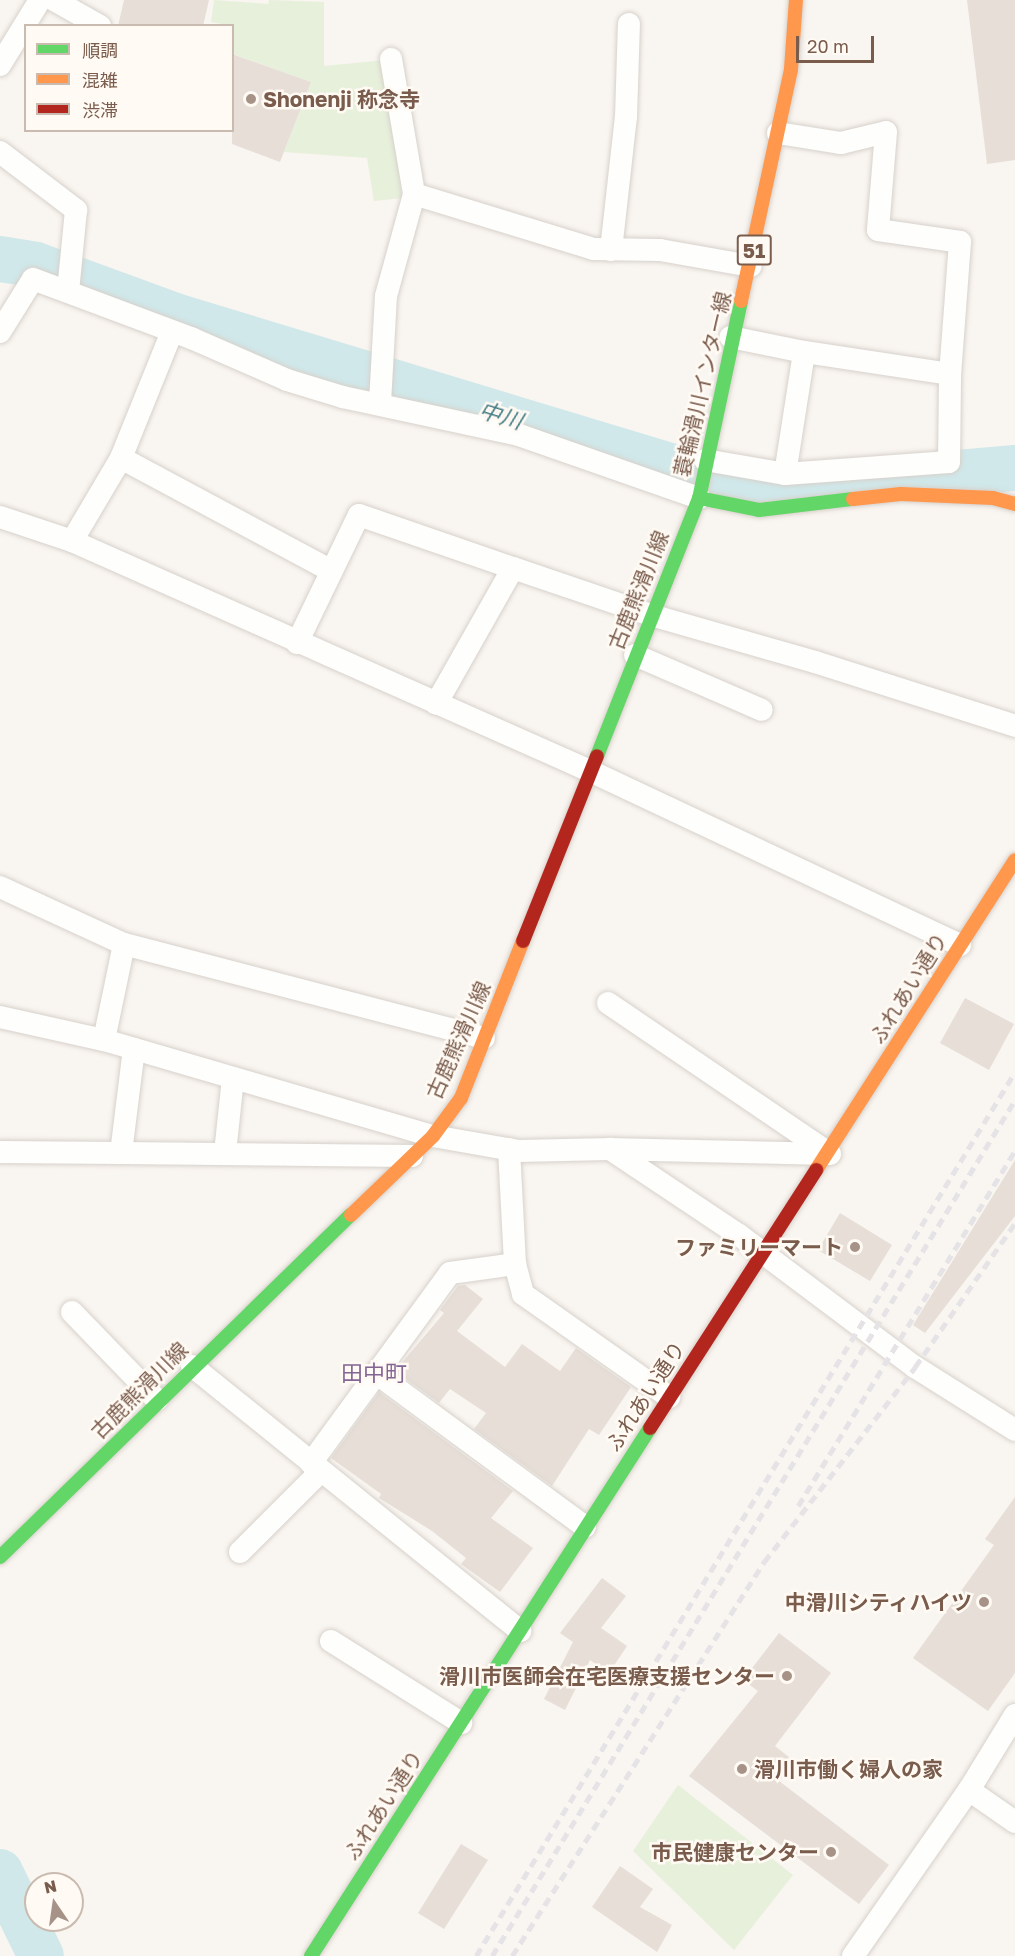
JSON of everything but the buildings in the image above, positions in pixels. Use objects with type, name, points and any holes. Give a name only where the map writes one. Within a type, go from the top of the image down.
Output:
[{"type":"main road","name":"蓑輪滑川インター線","points":[[796,0],[791,69],[751,266],[731,337],[699,498],[759,510],[901,494],[993,498],[1015,504]]},
{"type":"main road","name":"古鹿熊滑川線","points":[[0,1557],[192,1366],[433,1136],[460,1098],[699,498]]},
{"type":"main road","name":"ふれあい通り","points":[[312,1956],[585,1527],[830,1154],[1015,860]]},
{"type":"street","points":[[25,24],[40,0]]},
{"type":"street","points":[[54,0],[96,24]]},
{"type":"street","points":[[611,250],[626,117],[629,24]]},
{"type":"street","points":[[0,65],[24,26]]},
{"type":"street","points":[[380,403],[386,296],[414,194],[391,59]]},
{"type":"street","points":[[705,460],[785,474],[949,462],[950,374],[960,242],[878,230],[886,132],[841,142],[778,133]]},
{"type":"street","points":[[0,152],[76,210],[68,291]]},
{"type":"street","points":[[414,194],[594,249],[660,250],[751,266]]},
{"type":"street","points":[[0,332],[33,279],[172,332],[287,380],[343,397],[380,403],[519,435],[699,498]]},
{"type":"street","points":[[72,541],[121,458],[172,332]]},
{"type":"street","points":[[731,337],[804,352],[950,374]]},
{"type":"street","points":[[785,474],[804,352]]},
{"type":"street","points":[[121,458],[332,571]]},
{"type":"street","points":[[297,643],[360,515],[651,615],[815,662],[1015,726]]},
{"type":"street","points":[[0,517],[72,541],[297,643],[590,771],[960,945]]},
{"type":"street","points":[[436,704],[513,568]]},
{"type":"street","points":[[635,655],[762,710]]},
{"type":"street","points":[[0,887],[124,944],[484,1038]]},
{"type":"street","points":[[104,1040],[124,944]]},
{"type":"street","points":[[608,1003],[830,1154]]},
{"type":"street","points":[[0,1017],[104,1040],[433,1136],[509,1149],[830,1154]]},
{"type":"street","points":[[121,1152],[134,1049]]},
{"type":"street","points":[[225,1153],[233,1078]]},
{"type":"street","points":[[509,1149],[515,1264],[523,1294],[669,1397]]},
{"type":"street","points":[[610,1149],[764,1254],[915,1367],[1015,1430]]},
{"type":"street","points":[[0,1152],[412,1156]]},
{"type":"street","points":[[240,1552],[316,1467],[377,1374],[450,1273],[515,1264]]},
{"type":"street","points":[[72,1312],[158,1400]]},
{"type":"street","points":[[192,1366],[520,1631]]},
{"type":"street","points":[[377,1374],[585,1527]]},
{"type":"street","points":[[331,1641],[461,1723]]},
{"type":"street","points":[[853,1956],[969,1790],[1015,1715]]},
{"type":"street","points":[[969,1790],[1015,1822]]},
{"type":"green space","points":[[214,0],[268,4],[269,0],[324,2],[324,66],[386,60],[402,198],[374,201],[367,158],[284,152],[311,82],[234,54],[234,24],[211,22]]},
{"type":"green space","points":[[678,1785],[793,1875],[734,1950],[633,1851]]},
{"type":"waterway","name":"中川","points":[[0,259],[36,265],[175,316],[716,480],[775,489],[1015,468]]},
{"type":"waterway","points":[[0,1872],[41,1956]]},
{"type":"railway","points":[[476,1956],[1015,1072]]},
{"type":"railway","points":[[492,1956],[1015,1100]]},
{"type":"railway","points":[[798,1506],[1015,1151]]},
{"type":"railway","points":[[512,1956],[764,1562],[915,1367],[1015,1223]]},
{"type":"traffic: fast","points":[[741,301],[699,498],[759,510],[853,499]]},
{"type":"traffic: fast","points":[[597,756],[699,498]]},
{"type":"traffic: fast","points":[[0,1557],[351,1215]]},
{"type":"traffic: fast","points":[[311,1956],[650,1428]]},
{"type":"traffic: slow","points":[[741,301],[791,69],[796,0]]},
{"type":"traffic: slow","points":[[853,499],[901,494],[993,498],[1015,504]]},
{"type":"traffic: slow","points":[[816,1170],[1015,860]]},
{"type":"traffic: slow","points":[[351,1215],[433,1136],[461,1098],[523,941]]},
{"type":"traffic: jam","points":[[523,941],[597,756]]},
{"type":"traffic: jam","points":[[650,1428],[816,1170]]},
{"type":"place","name":"Shonenji 称念寺","points":[[251,99]]},
{"type":"place","name":"ファミリーマート","points":[[855,1247]]},
{"type":"place","name":"中滑川シティハイツ","points":[[984,1602]]},
{"type":"place","name":"滑川市医師会在宅医療支援センター","points":[[787,1676]]},
{"type":"place","name":"滑川市働く婦人の家","points":[[742,1769]]},
{"type":"place","name":"市民健康センター","points":[[831,1852]]},
{"type":"district","name":"田中町","points":[[374,1373]]}]
